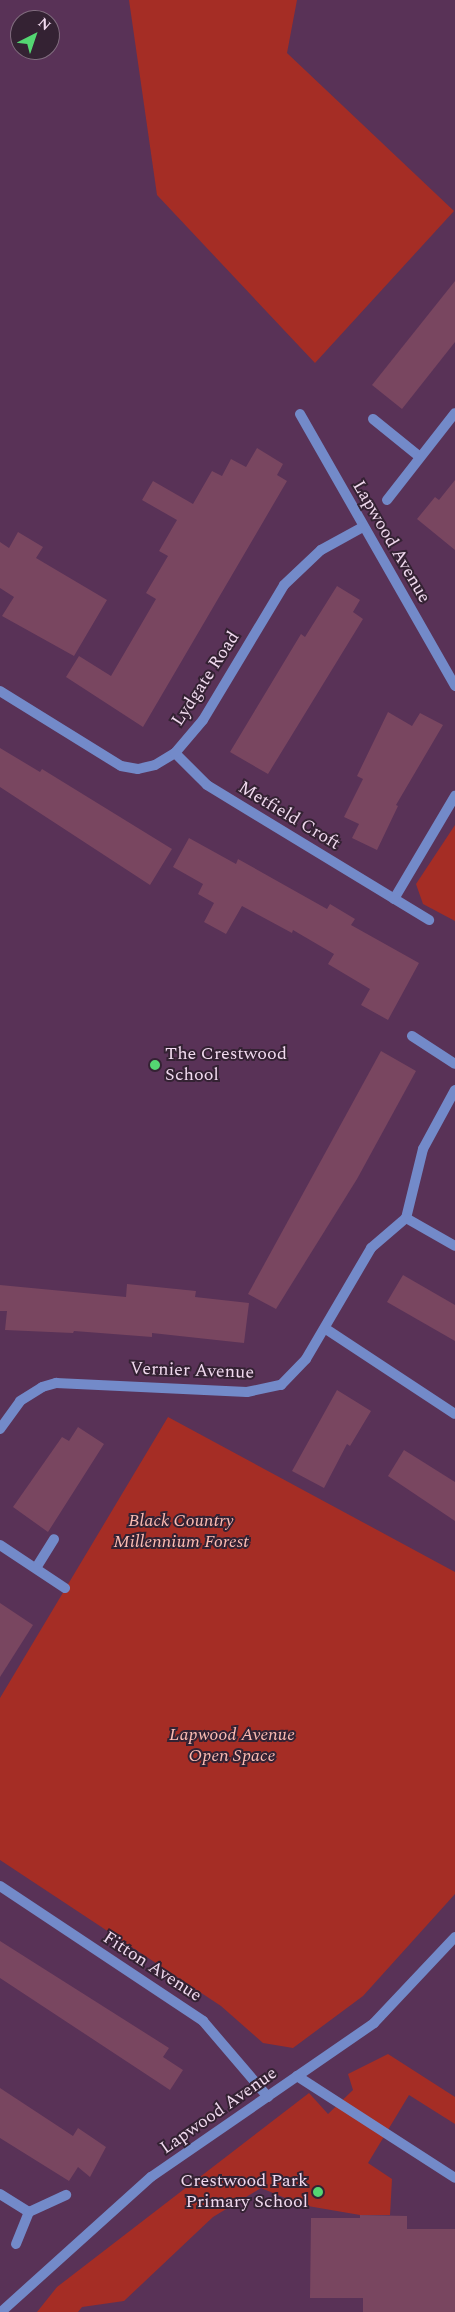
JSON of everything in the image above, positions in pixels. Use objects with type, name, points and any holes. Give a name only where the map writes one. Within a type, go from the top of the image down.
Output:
[{"type":"street","points":[[387,500],[455,413]]},
{"type":"street","name":"Lapwood Avenue","points":[[300,414],[363,528],[455,686]]},
{"type":"street","points":[[373,420],[420,457]]},
{"type":"street","name":"Lydgate Road","points":[[0,690],[122,766],[138,769],[155,765],[175,753],[203,720],[284,585],[321,550],[363,528]]},
{"type":"street","name":"Metfield Croft","points":[[175,753],[206,785],[429,920]]},
{"type":"street","points":[[394,899],[455,796]]},
{"type":"street","points":[[412,1036],[455,1064]]},
{"type":"street","points":[[455,1090],[423,1150],[406,1218],[455,1246]]},
{"type":"street","name":"Vernier Avenue","points":[[0,1429],[12,1409],[29,1394],[56,1383],[247,1392],[282,1385],[306,1359],[326,1329],[372,1248],[406,1218]]},
{"type":"street","points":[[326,1329],[455,1414]]},
{"type":"street","points":[[36,1568],[54,1539]]},
{"type":"street","points":[[0,1545],[65,1588]]},
{"type":"street","name":"Fitton Avenue","points":[[0,1886],[203,2021],[268,2097]]},
{"type":"street","name":"Lapwood Avenue","points":[[1,2312],[151,2177],[374,2023],[455,1937]]},
{"type":"street","points":[[297,2076],[455,2178]]},
{"type":"street","points":[[0,2194],[29,2212]]},
{"type":"street","points":[[16,2244],[29,2212],[66,2195]]},
{"type":"green space","points":[[129,0],[297,0],[287,53],[454,211],[315,363],[157,195]]},
{"type":"green space","points":[[455,825],[455,921],[423,904],[416,884]]},
{"type":"green space","name":"Lapwood Avenue Open Space","points":[[168,1417],[455,1572],[455,1894],[363,1996],[293,2048],[263,2043],[221,2006],[0,1860],[0,1698]]},
{"type":"green space","points":[[388,2054],[455,2097],[455,2124],[409,2095],[368,2163],[392,2179],[390,2215],[360,2215],[302,2205],[261,2188],[213,2217],[124,2301],[82,2307],[78,2312],[37,2312],[57,2287],[309,2093],[328,2114],[353,2090],[348,2074]]},
{"type":"building","points":[[455,281],[455,342],[402,409],[372,385]]},
{"type":"building","points":[[257,448],[283,464],[277,475],[287,481],[143,727],[66,677],[79,656],[111,676],[156,599],[146,593],[168,556],[159,551],[177,520],[142,500],[153,481],[193,504],[212,471],[222,476],[231,459],[246,467]]},
{"type":"building","points":[[455,480],[455,550],[417,519],[435,497],[439,500]]},
{"type":"building","points":[[18,532],[43,547],[36,558],[107,600],[74,656],[2,616],[14,597],[0,588],[0,542],[9,548]]},
{"type":"building","points":[[337,586],[360,600],[353,612],[363,619],[268,774],[230,752],[301,634],[305,637]]},
{"type":"building","points":[[388,712],[412,726],[420,713],[443,725],[396,805],[398,806],[377,850],[352,838],[359,824],[344,817],[363,779],[357,776]]},
{"type":"building","points":[[0,748],[40,772],[42,769],[172,849],[150,885],[0,787]]},
{"type":"building","points":[[189,838],[236,864],[238,859],[327,909],[330,904],[355,919],[351,925],[419,963],[388,1020],[361,1005],[370,989],[328,964],[334,954],[293,930],[292,933],[242,906],[226,934],[204,922],[214,903],[198,894],[203,884],[173,867]]},
{"type":"building","points":[[381,1051],[416,1071],[357,1179],[276,1309],[248,1294]]},
{"type":"building","points":[[403,1275],[455,1305],[455,1341],[387,1302]]},
{"type":"building","points":[[127,1284],[196,1291],[195,1297],[249,1303],[244,1343],[152,1333],[152,1337],[74,1331],[73,1333],[5,1330],[7,1311],[0,1311],[0,1285],[126,1297]]},
{"type":"building","points":[[337,1390],[371,1411],[350,1446],[347,1444],[324,1488],[292,1471]]},
{"type":"building","points":[[78,1427],[104,1444],[48,1532],[13,1507],[62,1437],[69,1441]]},
{"type":"building","points":[[404,1450],[455,1482],[455,1521],[388,1476]]},
{"type":"building","points":[[0,1603],[33,1625],[0,1677]]},
{"type":"building","points":[[0,1941],[169,2048],[163,2057],[183,2070],[170,2090],[0,1978]]},
{"type":"building","points":[[0,2088],[73,2136],[78,2128],[106,2147],[90,2177],[78,2167],[69,2181],[0,2138]]},
{"type":"building","points":[[360,2215],[407,2216],[407,2229],[455,2229],[455,2312],[363,2312],[363,2298],[310,2298],[311,2218],[360,2218]]},
{"type":"place","name":"The Crestwood School","points":[[155,1065]]},
{"type":"place","name":"Crestwood Park Primary School","points":[[318,2192]]},
{"type":"park label","name":"Black Country Millennium Forest","points":[[181,1532]]}]
